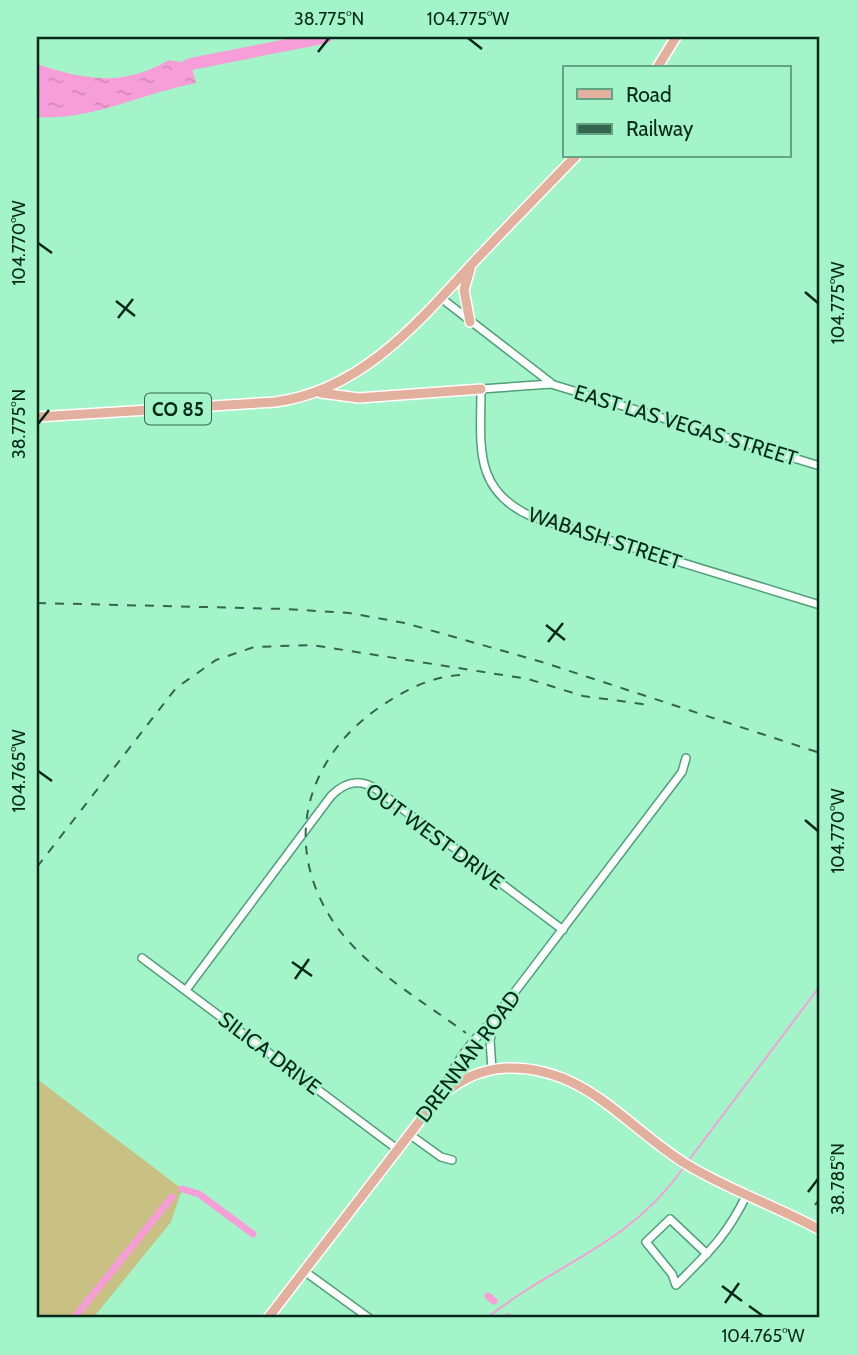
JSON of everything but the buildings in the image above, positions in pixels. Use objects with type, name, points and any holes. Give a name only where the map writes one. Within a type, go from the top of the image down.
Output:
[{"type":"main road","points":[[658,66],[676,37]]},
{"type":"main road","name":"CO 85","points":[[37,417],[228,406],[289,400],[319,392],[370,363],[441,298],[574,158]]},
{"type":"main road","points":[[470,321],[464,290],[471,265]]},
{"type":"main road","points":[[319,392],[359,398],[481,389]]},
{"type":"main road","points":[[443,1094],[467,1078],[492,1069],[529,1068],[560,1075],[594,1095],[699,1172],[820,1230]]},
{"type":"main road","name":"DRENNAN ROAD","points":[[268,1318],[397,1149],[443,1094]]},
{"type":"street","name":"EAST LAS VEGAS STREET","points":[[441,298],[551,384],[820,466]]},
{"type":"street","name":"EAST LAS VEGAS STREET","points":[[481,389],[551,384]]},
{"type":"street","name":"WABASH STREET","points":[[481,389],[481,447],[486,474],[495,491],[513,508],[533,517],[820,605]]},
{"type":"street","name":"DRENNAN ROAD","points":[[443,1094],[449,1074],[563,930],[682,772],[686,758]]},
{"type":"street","name":"OUT WEST DRIVE","points":[[186,990],[331,796],[342,786],[354,782],[376,789],[563,930]]},
{"type":"street","name":"SILICA DRIVE","points":[[142,958],[397,1149]]},
{"type":"street","points":[[492,1069],[490,1040],[495,1018]]},
{"type":"street","points":[[409,1134],[441,1157],[452,1160]]},
{"type":"street","points":[[707,1254],[670,1219],[646,1242],[672,1274],[676,1285],[707,1254],[730,1230],[747,1194]]},
{"type":"street","points":[[304,1270],[369,1318]]},
{"type":"shaded area","points":[[37,1079],[182,1189],[171,1222],[93,1318],[37,1318]]},
{"type":"water","points":[[169,60],[191,64],[196,83],[97,111],[37,117],[37,64],[71,74],[103,78],[136,74]]},
{"type":"waterway","points":[[178,70],[191,64],[327,37]]},
{"type":"waterway","points":[[689,1160],[820,986]]},
{"type":"waterway","points":[[487,1318],[616,1235],[663,1194],[684,1167]]},
{"type":"waterway","points":[[182,1189],[199,1194],[253,1234]]},
{"type":"waterway","points":[[74,1318],[172,1197]]},
{"type":"waterway","points":[[488,1296],[494,1301]]},
{"type":"railway","points":[[37,603],[286,609],[349,613],[405,623],[542,662],[820,753]]},
{"type":"railway","points":[[37,867],[176,688],[216,660],[254,647],[312,645],[528,679],[583,696],[650,705]]},
{"type":"railway","points":[[460,675],[427,682],[407,691],[377,709],[353,729],[334,751],[319,776],[310,802],[306,829],[307,858],[315,886],[329,915],[342,933],[373,965],[466,1033]]},
{"type":"railway","points":[[815,1205],[820,1199]]}]
